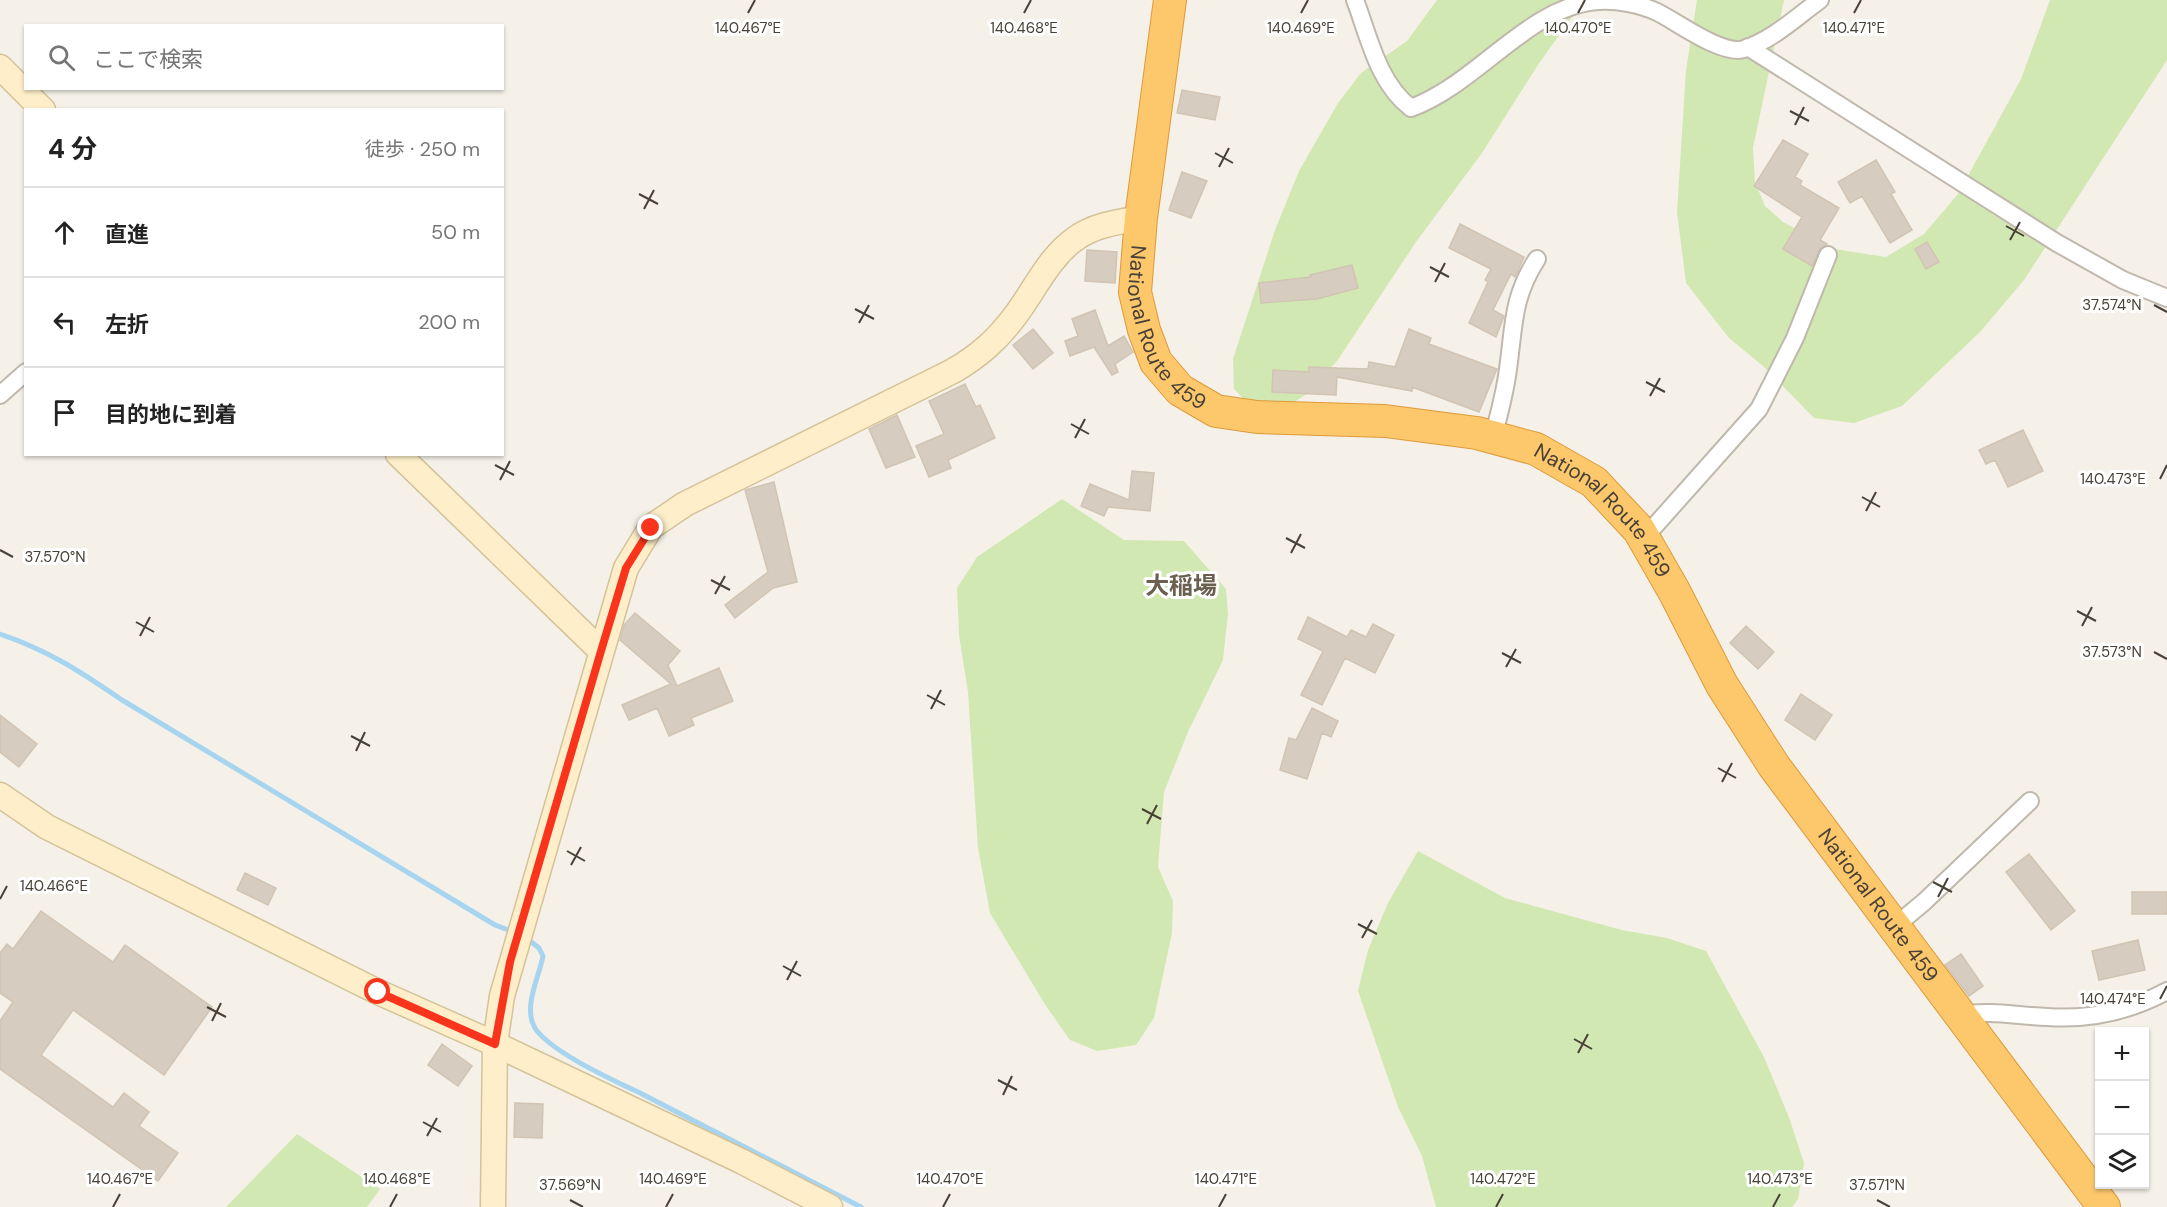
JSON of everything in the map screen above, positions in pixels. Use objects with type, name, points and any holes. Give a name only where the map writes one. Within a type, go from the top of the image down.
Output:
[{"type":"highway","name":"National Route 459","points":[[1170,0],[1141,218],[1135,292],[1144,330],[1156,362],[1180,390],[1216,411],[1257,417],[1385,422],[1493,438],[1536,449],[1594,482],[1644,538],[1722,685],[1768,757],[2104,1207]]},
{"type":"street","points":[[1355,0],[1382,73],[1398,98],[1411,108],[1450,90],[1548,15],[1572,5],[1600,1],[1630,3],[1656,12],[1704,40],[1741,50],[1777,34],[1820,0]]},
{"type":"street","points":[[1748,47],[2057,243],[2123,280],[2167,298]]},
{"type":"street","points":[[0,67],[42,108]]},
{"type":"street","points":[[493,1207],[495,1044],[510,962],[626,568],[651,528],[685,504],[942,377],[981,354],[1015,316],[1054,259],[1074,239],[1097,227],[1141,218]]},
{"type":"street","points":[[1644,538],[1759,409],[1795,338],[1828,255]]},
{"type":"street","points":[[1493,438],[1504,398],[1515,305],[1523,280],[1537,259]]},
{"type":"street","points":[[0,395],[24,374]]},
{"type":"street","points":[[400,456],[601,651]]},
{"type":"street","points":[[0,795],[47,827],[378,992],[495,1044],[741,1161],[830,1207]]},
{"type":"street","points":[[1894,927],[1924,902],[2030,801]]},
{"type":"street","points":[[1960,1015],[1980,1012],[2047,1017],[2096,1016],[2151,999],[2167,991]]},
{"type":"green space","points":[[1437,0],[1584,0],[1538,65],[1482,153],[1416,242],[1337,361],[1307,394],[1278,412],[1247,402],[1234,389],[1233,359],[1275,230],[1299,171],[1338,103],[1361,73],[1407,41]]},
{"type":"green space","points":[[1697,0],[1784,0],[1753,148],[1755,182],[1765,206],[1783,222],[1834,249],[1886,257],[1924,234],[1958,194],[2021,79],[2050,0],[2167,0],[2167,60],[2024,280],[1980,332],[1902,406],[1854,423],[1814,418],[1763,366],[1729,338],[1686,283],[1677,212],[1686,70]]},
{"type":"green space","points":[[1062,499],[1124,540],[1184,541],[1226,589],[1228,614],[1223,660],[1188,732],[1164,792],[1158,867],[1173,901],[1172,933],[1154,1018],[1136,1045],[1097,1051],[1070,1040],[1044,1003],[990,913],[978,848],[968,692],[959,635],[957,588],[977,557]]},
{"type":"green space","points":[[1418,851],[1505,898],[1622,930],[1667,938],[1706,951],[1764,1057],[1790,1120],[1804,1163],[1798,1199],[1792,1207],[1436,1207],[1422,1156],[1398,1107],[1358,991],[1368,950],[1388,903]]},
{"type":"green space","points":[[297,1134],[380,1189],[367,1207],[226,1207]]},
{"type":"building","points":[[1182,90],[1220,97],[1215,120],[1177,113]]},
{"type":"building","points":[[1783,140],[1808,154],[1795,177],[1802,181],[1800,185],[1839,208],[1820,240],[1827,244],[1819,251],[1812,266],[1783,249],[1802,217],[1754,186]]},
{"type":"building","points":[[1876,160],[1895,192],[1891,194],[1912,230],[1890,243],[1862,196],[1850,203],[1838,182]]},
{"type":"building","points":[[1182,172],[1207,181],[1191,218],[1169,210]]},
{"type":"building","points":[[1460,224],[1524,257],[1515,277],[1511,274],[1493,310],[1504,316],[1496,337],[1469,323],[1488,282],[1485,280],[1491,269],[1449,248]]},
{"type":"building","points":[[1927,242],[1939,262],[1926,269],[1915,249]]},
{"type":"building","points":[[1087,250],[1117,252],[1115,283],[1085,281]]},
{"type":"building","points":[[1352,265],[1358,288],[1317,299],[1261,303],[1259,283],[1311,277],[1310,275]]},
{"type":"building","points":[[1095,310],[1108,346],[1124,336],[1133,352],[1115,364],[1118,372],[1112,375],[1094,347],[1070,356],[1065,341],[1078,336],[1072,319]]},
{"type":"building","points":[[1033,329],[1053,353],[1033,369],[1013,345]]},
{"type":"building","points":[[1409,329],[1431,338],[1429,344],[1497,369],[1479,412],[1412,387],[1412,391],[1337,377],[1336,395],[1272,392],[1273,370],[1309,372],[1309,367],[1368,369],[1369,362],[1395,367]]},
{"type":"building","points":[[965,384],[976,407],[980,405],[995,438],[948,460],[951,468],[929,477],[916,446],[944,434],[929,401]]},
{"type":"building","points":[[897,415],[915,457],[886,468],[869,429]]},
{"type":"building","points":[[2023,430],[2043,471],[2008,487],[1995,460],[1986,464],[1979,450]]},
{"type":"building","points":[[1132,471],[1154,473],[1150,511],[1108,507],[1104,516],[1081,506],[1090,484],[1129,500]]},
{"type":"building","points":[[774,482],[797,582],[773,588],[735,618],[725,605],[768,572],[745,490]]},
{"type":"building","points":[[635,613],[680,651],[668,665],[677,686],[719,668],[733,701],[691,718],[694,725],[669,736],[657,708],[629,720],[622,705],[671,684],[620,640],[624,625]]},
{"type":"building","points":[[1308,617],[1347,637],[1351,630],[1366,637],[1373,624],[1394,635],[1375,673],[1345,658],[1322,705],[1301,695],[1323,651],[1298,639]]},
{"type":"building","points":[[1746,626],[1774,652],[1758,669],[1730,643]]},
{"type":"building","points":[[1801,694],[1832,715],[1815,740],[1785,720]]},
{"type":"building","points":[[1312,708],[1338,721],[1331,737],[1322,733],[1307,779],[1280,770],[1289,738],[1296,740]]},
{"type":"building","points":[[0,715],[37,744],[19,767],[0,752]]},
{"type":"building","points":[[2029,854],[2075,911],[2051,930],[2006,872]]},
{"type":"building","points":[[245,873],[276,888],[268,905],[237,890]]},
{"type":"building","points":[[2132,892],[2167,892],[2167,914],[2132,914]]},
{"type":"building","points":[[41,911],[113,962],[125,945],[212,1007],[164,1075],[73,1010],[41,1055],[113,1107],[124,1093],[149,1112],[139,1126],[178,1153],[158,1181],[0,1069],[0,1021],[13,1002],[0,993],[0,953],[7,944],[13,949]]},
{"type":"building","points":[[2138,940],[2145,970],[2099,980],[2092,951]]},
{"type":"building","points":[[1961,954],[1983,986],[1969,996],[1945,965]]},
{"type":"building","points":[[442,1044],[472,1066],[458,1086],[428,1065]]},
{"type":"building","points":[[515,1103],[543,1104],[542,1138],[514,1137]]},
{"type":"waterway","points":[[0,634],[64,662],[122,700],[495,925],[514,932]]},
{"type":"waterway","points":[[525,937],[539,948],[543,956],[532,994],[531,1014],[532,1023],[546,1040],[586,1066],[861,1207]]},
{"type":"district","name":"大稲場","points":[[1181,585]]},
{"type":"route","points":[[378,992],[495,1044],[510,962],[626,568],[651,528]]}]
